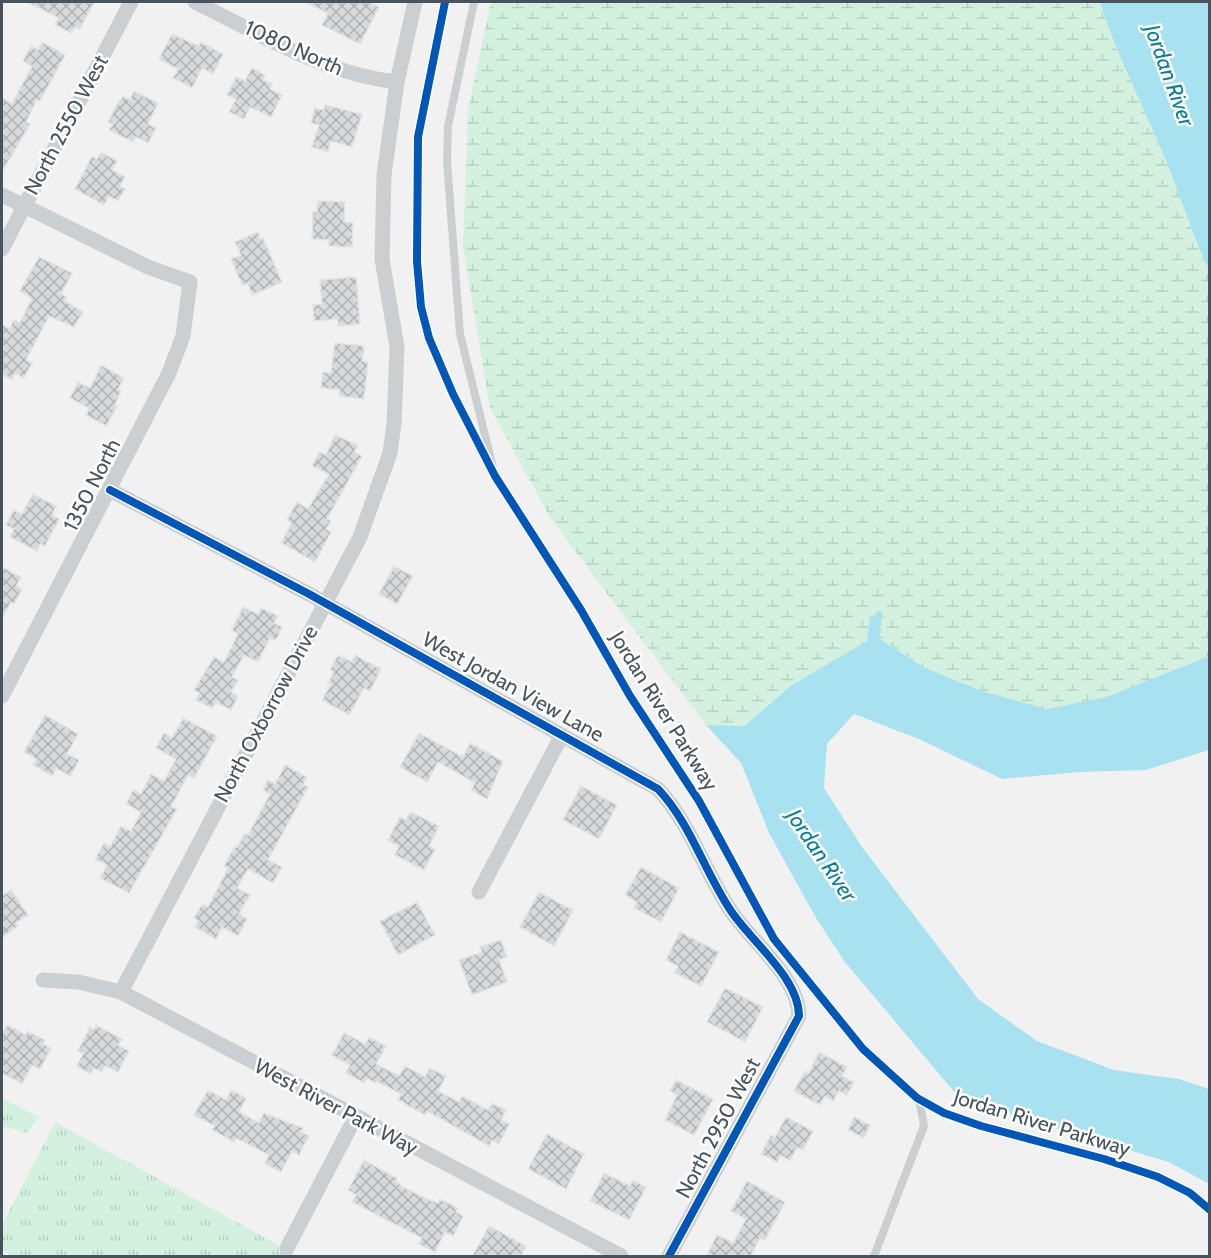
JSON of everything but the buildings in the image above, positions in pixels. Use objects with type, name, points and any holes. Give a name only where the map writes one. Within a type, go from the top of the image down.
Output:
[{"type":"street","name":"North 2550 West","points":[[2,249],[131,2]]},
{"type":"street","name":"1080 North","points":[[195,2],[319,63],[372,80],[397,82]]},
{"type":"street","name":"North Oxborrow Drive","points":[[121,992],[360,537],[377,495],[390,453],[394,424],[397,347],[381,259],[384,175],[397,82],[415,2]]},
{"type":"street","points":[[2,195],[24,207]]},
{"type":"street","name":"1350 North","points":[[2,696],[169,373],[183,336],[190,282],[148,267],[24,207]]},
{"type":"street","name":"West Jordan View Lane","points":[[110,490],[325,603],[658,789],[674,805],[730,911],[768,955],[799,1000],[799,1016]]},
{"type":"street","points":[[479,892],[562,735]]},
{"type":"street","name":"West River Park Way","points":[[43,980],[78,982],[121,992],[621,1257]]},
{"type":"street","name":"North 2950 West","points":[[669,1257],[799,1016]]},
{"type":"street","points":[[287,1248],[355,1118]]},
{"type":"lane","points":[[474,2],[448,126],[447,161],[460,334],[495,476]]},
{"type":"lane","points":[[874,1257],[924,1126],[919,1099]]},
{"type":"green space","points":[[491,2],[1100,2],[1209,270],[1209,656],[1106,697],[1047,709],[985,692],[923,667],[880,639],[881,610],[870,617],[868,641],[792,685],[744,726],[706,725],[551,519],[490,408],[463,247],[468,110]]},
{"type":"green space","points":[[2,1098],[39,1117],[27,1133],[5,1127],[2,1130]]},
{"type":"green space","points":[[55,1122],[298,1256],[12,1256],[2,1249],[2,1225]]},
{"type":"water","name":"Jordan River","points":[[1100,2],[1209,2],[1209,270],[1165,158],[1120,55]]},
{"type":"water","name":"Jordan River","points":[[882,610],[880,639],[923,667],[985,692],[1047,709],[1106,697],[1209,656],[1209,750],[1146,770],[1079,772],[1002,779],[919,739],[854,714],[827,744],[824,788],[862,847],[978,999],[1037,1041],[1114,1070],[1179,1079],[1209,1089],[1209,1184],[1169,1162],[961,1100],[845,962],[816,918],[769,833],[741,763],[706,725],[744,726],[792,685],[867,641],[870,617]]},
{"type":"cycle path","name":"Jordan River Parkway","points":[[445,2],[418,137],[417,261],[421,307],[429,338],[453,394],[495,476],[581,610],[630,696],[699,801],[774,939],[863,1049],[917,1098],[944,1113],[981,1126],[1104,1159],[1158,1177],[1190,1193],[1210,1210]]},
{"type":"cycle path","points":[[110,490],[309,594],[658,789],[670,803],[680,817],[721,896],[740,923],[783,974],[797,1002],[799,1016],[669,1256]]}]
